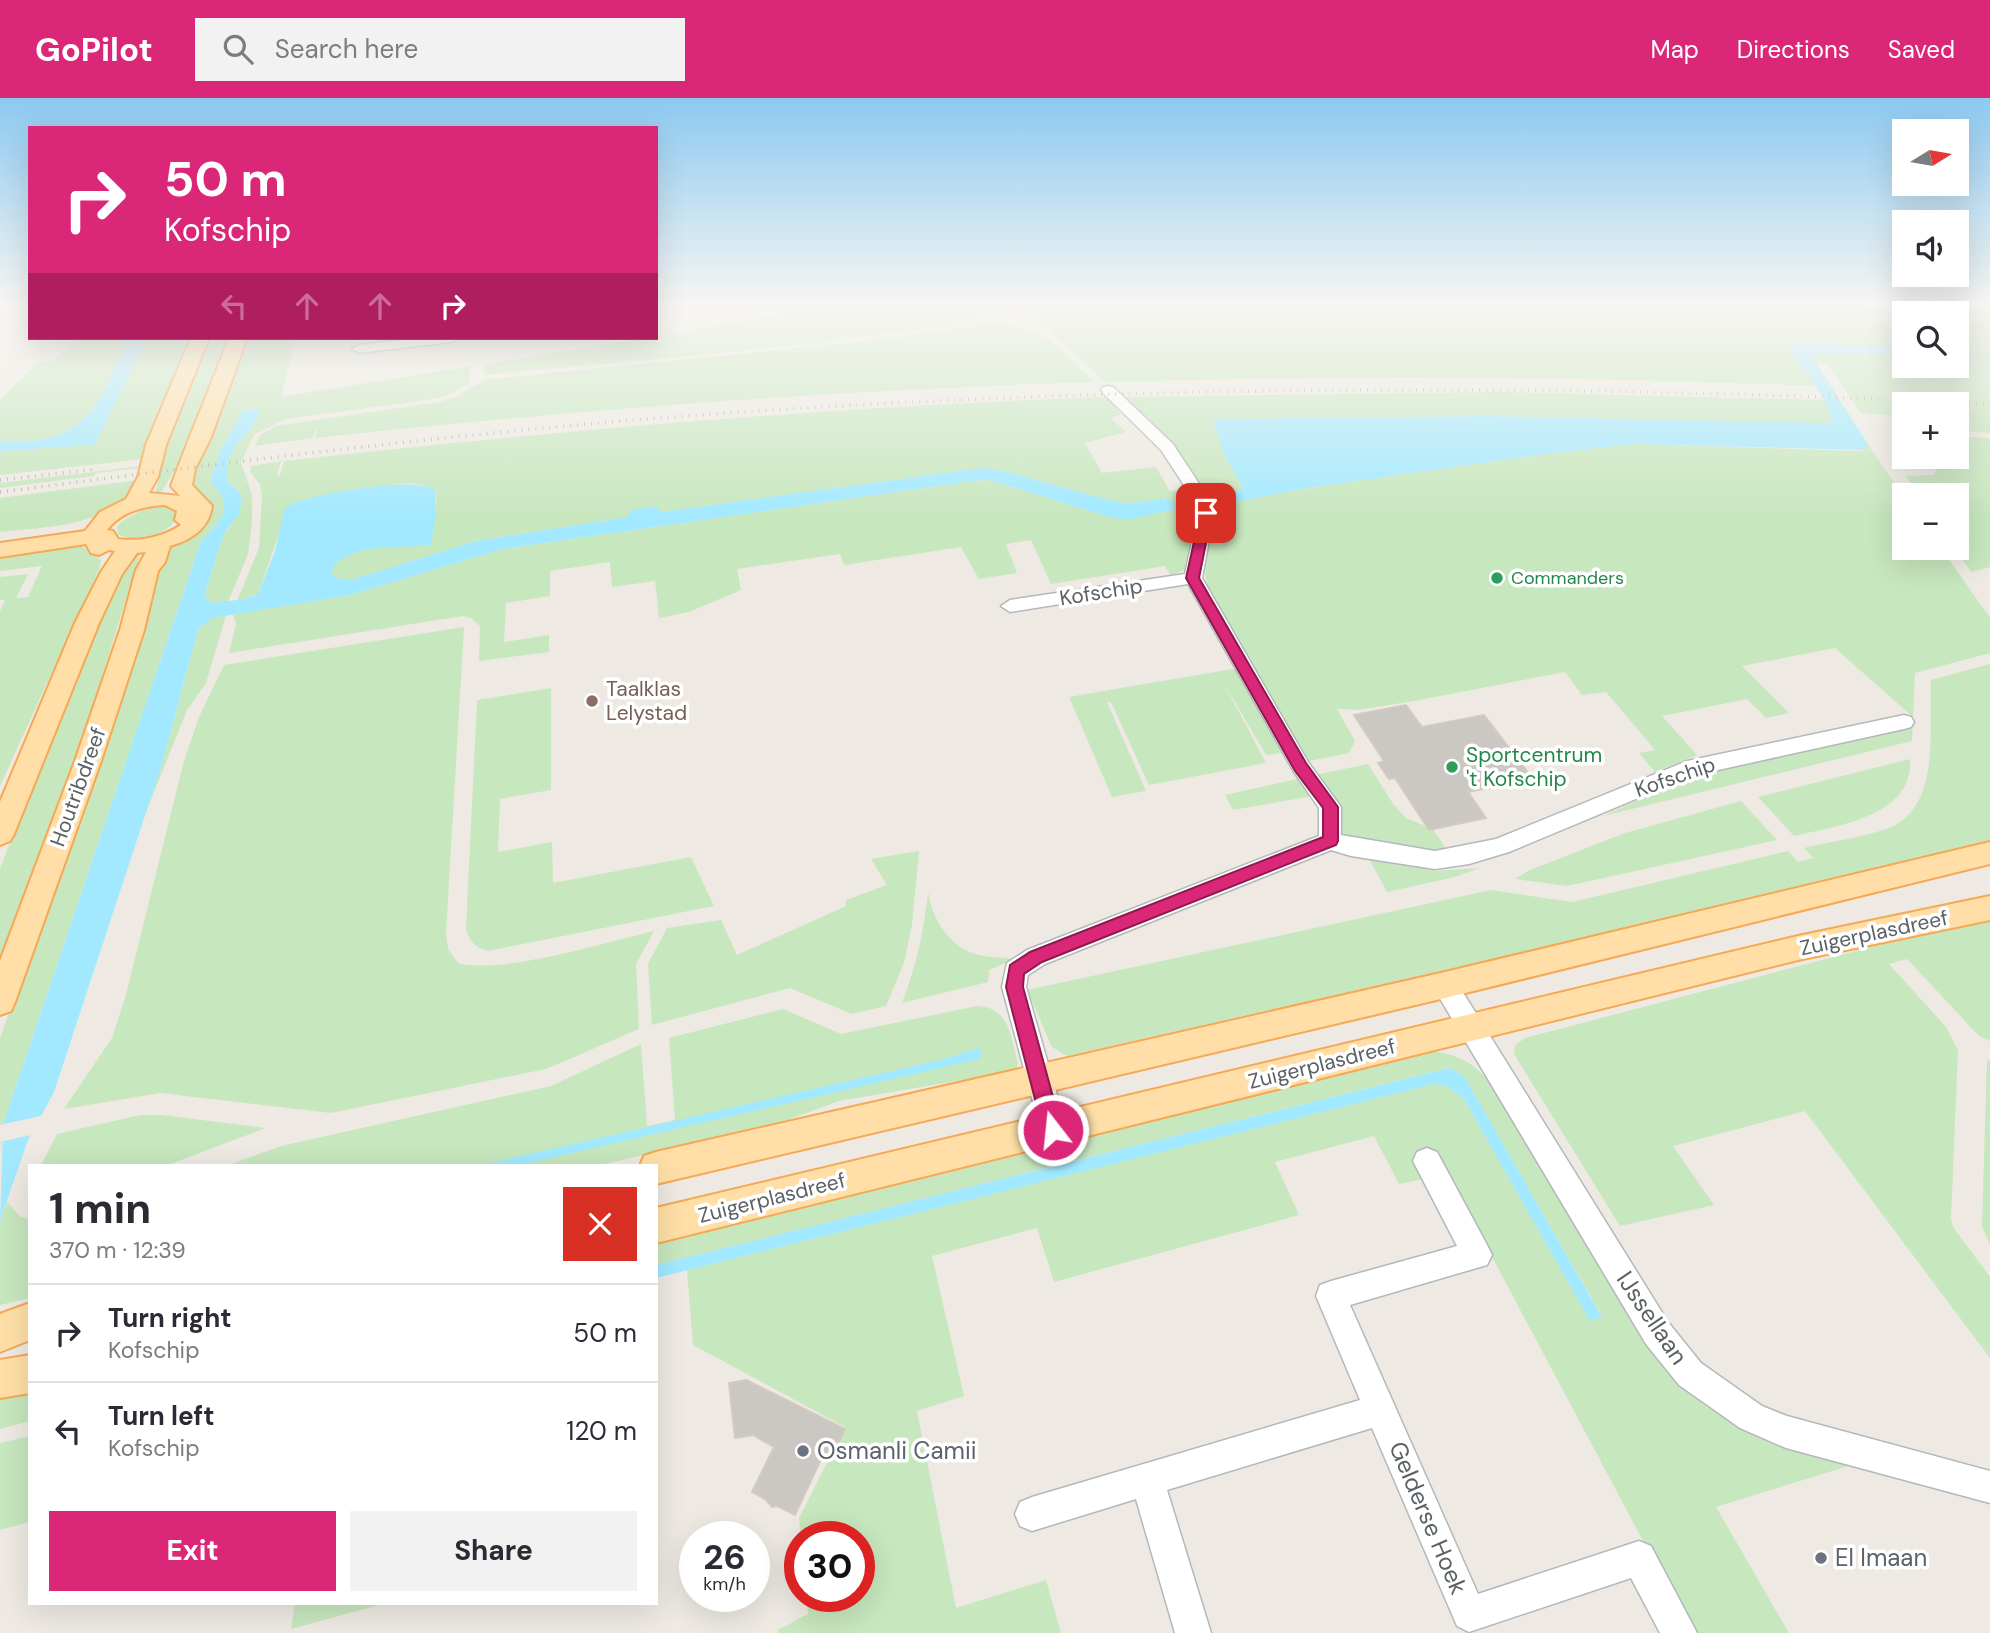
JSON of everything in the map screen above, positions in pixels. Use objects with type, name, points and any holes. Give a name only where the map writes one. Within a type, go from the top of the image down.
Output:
[{"type":"main road","points":[[148,501],[148,478],[156,445],[185,376]]},
{"type":"main road","points":[[0,834],[86,623],[103,543],[110,524],[148,501],[185,469],[201,437],[224,376]]},
{"type":"main road","points":[[145,546],[188,530],[201,517],[200,502],[181,486],[186,475],[185,469]]},
{"type":"main road","points":[[0,534],[73,527],[103,543],[121,564],[186,520],[188,514],[185,505],[148,501]]},
{"type":"main road","points":[[0,550],[57,540],[103,543]]},
{"type":"main road","name":"Houtribdreef","points":[[0,1002],[88,761],[132,630],[147,570],[143,565],[145,546]]},
{"type":"main road","points":[[658,1168],[1445,985],[1990,853]]},
{"type":"main road","name":"Zuigerplasdreef","points":[[658,1226],[1798,948],[1990,908]]},
{"type":"main road","points":[[0,1322],[28,1320]]},
{"type":"main road","points":[[0,1333],[28,1321]]},
{"type":"main road","points":[[0,1379],[28,1374]]},
{"type":"street","points":[[1053,1130],[1014,987],[1016,970],[1036,957],[1330,841],[1330,807],[1301,767],[1193,578],[1206,513],[1205,505],[1167,447],[1108,390]]},
{"type":"street","name":"Kofschip","points":[[1010,606],[1193,578]]},
{"type":"street","name":"Kofschip","points":[[1330,841],[1351,847],[1435,860],[1469,855],[1501,846],[1687,769],[1904,722]]},
{"type":"street","name":"IJssellaan","points":[[1445,985],[1657,1332],[1690,1374],[1751,1417],[1786,1432],[1990,1487]]},
{"type":"street","name":"Gelderse Hoek","points":[[1427,1161],[1477,1255],[1331,1296],[1469,1614],[1639,1558],[1679,1633]]},
{"type":"street","points":[[1032,1514],[1381,1410]]},
{"type":"street","points":[[1147,1479],[1193,1633]]},
{"type":"green space","points":[[25,376],[111,376],[96,405],[75,426],[38,440],[0,441],[0,400]]},
{"type":"green space","points":[[128,376],[175,376],[143,459],[0,475],[0,451],[62,447]]},
{"type":"green space","points":[[193,376],[216,376],[183,455],[160,495],[155,495],[165,446]]},
{"type":"green space","points":[[231,376],[286,376],[281,397],[412,376],[469,376],[468,384],[447,396],[285,419],[254,435],[241,462],[252,495],[248,554],[228,602],[213,603],[204,596],[224,533],[230,527],[239,490],[229,482],[229,460],[252,427],[260,409],[243,410],[222,447],[210,480],[223,499],[224,511],[201,541],[3,1124],[0,1150],[0,1038],[57,876],[159,560],[210,509],[209,501],[191,485],[191,478]]},
{"type":"green space","points":[[527,376],[1088,376],[1095,382],[705,402],[315,438],[319,425],[312,438],[255,446],[260,435],[276,426],[439,402],[456,397],[484,380]]},
{"type":"green space","points":[[1098,376],[1808,376],[1815,386],[1460,378],[1105,382]]},
{"type":"green space","points":[[1836,376],[1969,378],[1969,376],[1990,376],[1990,433],[1969,432],[1969,392],[1892,392],[1892,415],[1861,413]]},
{"type":"green space","points":[[1503,392],[1825,400],[1833,420],[1829,424],[1488,416],[1214,419],[1223,453],[1245,489],[1235,502],[1313,487],[1632,444],[1861,451],[1867,443],[1894,483],[1892,483],[1892,560],[1949,560],[1990,618],[1990,653],[1915,673],[1913,717],[1835,648],[1742,666],[1789,713],[1766,718],[1747,699],[1662,716],[1697,755],[1655,772],[1639,753],[1655,750],[1606,692],[1582,695],[1565,672],[1414,701],[1358,710],[1337,709],[1355,741],[1349,753],[1309,761],[1208,587],[1206,568],[1213,531],[1213,512],[1119,397]]},
{"type":"green space","points":[[1107,397],[1121,415],[1111,418],[1126,432],[1085,443],[1102,473],[1156,467],[1170,491],[1188,489],[1193,500],[1196,529],[1186,569],[1171,576],[1165,566],[1051,584],[1031,540],[1006,544],[1017,573],[979,579],[961,547],[844,565],[840,554],[737,569],[741,590],[689,612],[659,618],[655,581],[612,587],[610,562],[550,571],[550,596],[506,603],[504,642],[549,635],[549,652],[479,661],[480,626],[471,618],[463,616],[229,653],[236,624],[233,614],[350,595],[502,549],[972,481],[990,480],[1113,518],[1176,509],[1168,498],[1132,503],[1116,502],[1001,470],[981,468],[661,512],[656,507],[628,517],[476,541],[354,579],[341,580],[333,576],[331,570],[349,554],[436,514],[436,494],[422,485],[396,484],[334,493],[289,505],[258,594],[237,601],[259,548],[262,496],[260,484],[250,472],[251,466],[281,461],[277,476],[280,475],[284,461],[489,440],[798,413]]},
{"type":"green space","points":[[1969,437],[1990,438],[1990,567],[1971,572],[1963,560],[1969,560],[1969,483],[1911,483],[1906,476],[1934,475],[1936,469],[1969,469]]},
{"type":"green space","points":[[142,466],[96,473],[94,476],[0,488],[0,483]]},
{"type":"green space","points":[[139,480],[128,496],[113,508],[96,516],[58,526],[0,532],[0,498]]},
{"type":"green space","points":[[151,505],[166,506],[178,512],[176,519],[163,531],[144,538],[134,539],[118,534],[117,527],[121,522]]},
{"type":"green space","points":[[80,545],[101,560],[100,567],[0,786],[0,612],[5,600],[0,600],[0,577],[28,574],[16,598],[28,597],[42,566],[0,571],[0,552]]},
{"type":"green space","points":[[141,551],[89,718],[0,961],[0,869],[74,671],[133,552]]},
{"type":"green space","points":[[226,615],[206,683],[187,710],[137,834],[162,764],[198,629],[211,618]]},
{"type":"green space","points":[[464,627],[446,933],[448,949],[458,963],[500,965],[554,956],[654,931],[636,964],[639,1029],[546,1069],[331,1113],[160,1093],[64,1109],[112,1038],[125,998],[184,761],[199,717],[224,665]]},
{"type":"green space","points":[[1990,664],[1990,841],[1547,947],[1067,1056],[1052,1047],[1027,990],[1491,890],[1572,902],[1788,851],[1798,862],[1813,858],[1804,848],[1890,828],[1911,812],[1926,779],[1931,738],[1931,680]]},
{"type":"green space","points":[[1238,668],[1287,752],[1266,755],[1223,682],[1266,763],[1149,785],[1111,702],[1107,702],[1146,791],[1112,797],[1069,697]]},
{"type":"green space","points":[[551,688],[551,790],[500,799],[498,852],[552,842],[553,883],[691,857],[714,906],[488,951],[471,941],[466,929],[477,700]]},
{"type":"green space","points":[[1913,725],[1912,741],[1603,816],[1686,779]]},
{"type":"green space","points":[[1910,759],[1908,779],[1899,794],[1886,806],[1869,816],[1830,828],[1794,836],[1758,797]]},
{"type":"green space","points":[[1368,764],[1393,804],[1406,818],[1433,829],[1449,853],[1412,851],[1338,839],[1343,832],[1341,820],[1315,775]]},
{"type":"green space","points":[[1301,778],[1312,796],[1233,810],[1225,795]]},
{"type":"green space","points":[[1741,801],[1777,840],[1567,886],[1515,879],[1530,870],[1625,833]]},
{"type":"green space","points":[[919,851],[912,925],[904,963],[886,1006],[852,1014],[790,988],[652,1025],[648,964],[667,928],[721,920],[737,955],[846,906],[846,900],[887,885],[871,859]]},
{"type":"green space","points":[[1368,857],[1435,871],[1480,868],[1455,877],[1387,892]]},
{"type":"green space","points":[[928,892],[933,912],[943,930],[958,945],[981,955],[1015,959],[989,970],[988,982],[902,1003],[919,949]]},
{"type":"green space","points":[[1990,916],[1990,1041],[1979,1036],[1907,959],[1889,964],[1946,1027],[1958,1050],[1951,1219],[1953,1227],[1990,1277],[1990,1358],[1805,1111],[1673,1146],[1714,1205],[1620,1226],[1514,1054],[1515,1045],[1525,1038]]},
{"type":"green space","points":[[977,1006],[997,1012],[1003,1018],[1018,1063],[1016,1071],[839,1101],[771,1126],[604,1164],[232,1164],[281,1146],[551,1086],[641,1044],[647,1126],[675,1120],[669,1038],[783,1009],[841,1034]]},
{"type":"green space","points":[[1428,1051],[1447,1054],[1471,1064],[1491,1084],[1639,1333],[1668,1373],[1688,1392],[1731,1422],[1778,1441],[1855,1464],[1716,1507],[1789,1633],[1692,1633],[1448,1174],[1399,1184],[1374,1136],[1275,1162],[1299,1215],[1054,1282],[1037,1228],[932,1256],[964,1396],[917,1411],[956,1608],[1046,1580],[1061,1633],[778,1633],[778,1630],[808,1612],[875,1612],[875,1521],[799,1521],[845,1427],[693,1345],[687,1270],[1434,1084],[1447,1086],[1464,1099],[1590,1320],[1602,1316],[1464,1077],[1449,1068],[658,1265],[658,1241]]},
{"type":"green space","points":[[1987,1060],[1990,1061],[1990,1245],[1982,1226]]},
{"type":"green space","points":[[140,1115],[162,1115],[266,1128],[171,1164],[42,1164],[57,1134]]},
{"type":"green space","points":[[7,1202],[21,1217],[28,1219],[28,1298],[0,1305],[0,1221]]},
{"type":"green space","points":[[28,1383],[28,1422],[0,1429],[0,1388]]},
{"type":"green space","points":[[28,1436],[28,1523],[0,1530],[0,1443]]},
{"type":"green space","points":[[295,1605],[379,1605],[291,1629]]},
{"type":"water","points":[[111,376],[129,376],[94,445],[0,451],[0,441],[43,439],[75,426],[96,405]]},
{"type":"water","points":[[1808,376],[1824,376],[1867,443],[1865,450],[1632,444],[1313,487],[1235,502],[1228,491],[1244,488],[1223,453],[1213,419],[1488,416],[1832,423],[1825,400]]},
{"type":"water","points":[[260,409],[252,427],[229,460],[229,482],[239,491],[242,501],[239,514],[224,533],[204,596],[213,603],[245,599],[258,594],[275,551],[284,511],[289,505],[340,491],[386,485],[407,484],[435,490],[436,514],[431,545],[363,550],[340,561],[331,570],[333,576],[341,580],[354,579],[476,541],[628,517],[631,510],[656,506],[661,512],[981,468],[1001,470],[1116,502],[1132,503],[1168,498],[1176,509],[1131,519],[1113,518],[990,480],[972,481],[502,549],[350,595],[212,618],[198,629],[162,764],[54,1092],[28,1140],[0,1221],[3,1124],[201,541],[224,511],[223,499],[210,480],[222,447],[243,410]]},
{"type":"water","points":[[978,1048],[982,1050],[980,1059],[524,1164],[486,1164],[940,1060]]},
{"type":"water","points":[[1449,1068],[1464,1076],[1602,1317],[1590,1321],[1464,1099],[1447,1086],[1434,1084],[658,1278],[658,1265]]},
{"type":"pier","points":[[45,1115],[35,1134],[0,1142],[0,1125]]},
{"type":"building","name":"Sportcentrum 't Kofschip","points":[[1406,705],[1422,727],[1484,715],[1533,779],[1468,792],[1486,818],[1429,830],[1395,778],[1389,779],[1378,763],[1384,761],[1354,715]]},
{"type":"building","name":"Osmanli Camii","points":[[746,1380],[845,1429],[831,1459],[823,1455],[795,1515],[777,1506],[772,1507],[765,1499],[752,1492],[774,1447],[753,1435],[735,1438],[729,1383]]},
{"type":"railway","points":[[0,492],[523,430],[698,415],[1021,397],[1182,392],[1505,390],[1667,392],[1990,404]]},
{"type":"railway","points":[[0,480],[97,469]]},
{"type":"place","name":"Commanders","points":[[1497,578]]},
{"type":"place","name":"Taalklas Lelystad","points":[[592,701]]},
{"type":"place","name":"Sportcentrum 't Kofschip","points":[[1452,767]]},
{"type":"place","name":"Osmanli Camii","points":[[803,1451]]},
{"type":"place","name":"El Imaan","points":[[1821,1558]]},
{"type":"route","points":[[1053,1130],[1014,987],[1016,970],[1036,957],[1330,841],[1330,807],[1301,767],[1193,578],[1206,513]]}]
